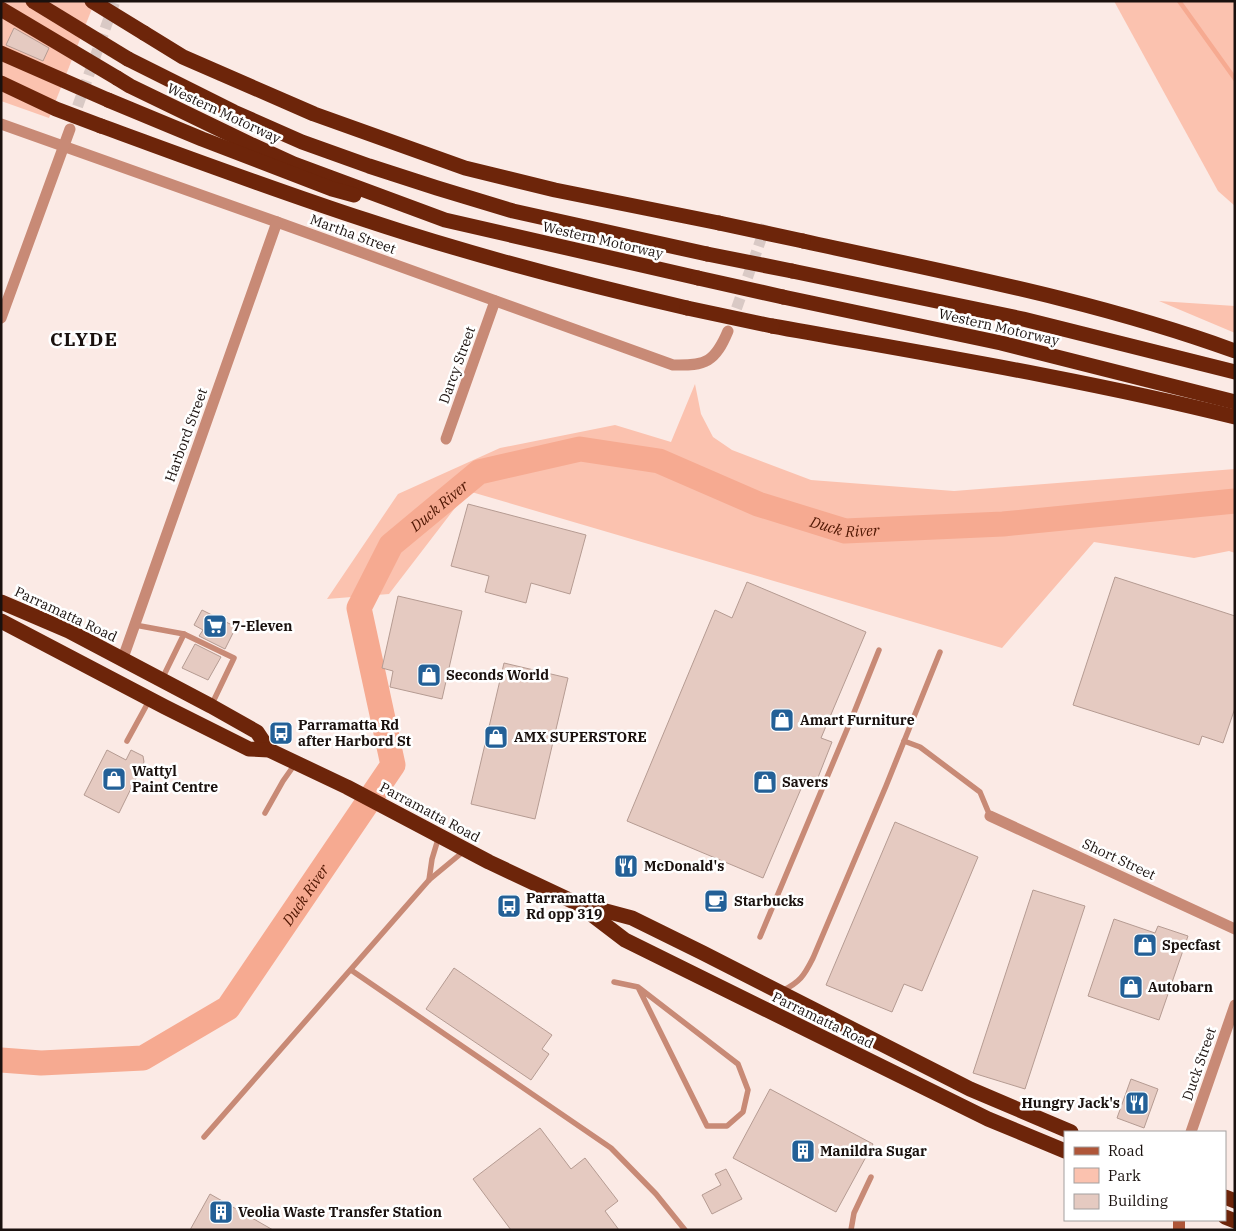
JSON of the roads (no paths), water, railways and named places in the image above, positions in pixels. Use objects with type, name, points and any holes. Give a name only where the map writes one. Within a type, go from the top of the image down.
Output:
[{"type":"highway","name":"Western Motorway","points":[[34,1],[128,59],[234,112],[302,142],[437,188],[513,210],[707,254],[1023,319],[1235,372]]},
{"type":"highway","points":[[92,1],[183,57],[314,114],[465,168],[555,190],[719,223],[995,283],[1116,312],[1184,332],[1235,351]]},
{"type":"highway","name":"Western Motorway","points":[[1,9],[130,86],[224,132],[294,164],[445,220],[783,297],[1001,343],[1235,402]]},
{"type":"highway","points":[[1,53],[202,140],[332,189],[445,220]]},
{"type":"highway","points":[[1,83],[56,109],[101,126],[365,220],[454,248],[603,289],[772,326],[1058,378],[1170,401],[1235,417]]},
{"type":"highway","name":"Parramatta Road","points":[[1,602],[69,631],[211,706],[257,732],[269,750]]},
{"type":"highway","name":"Parramatta Road","points":[[1,621],[249,749],[269,750],[297,763],[576,904],[624,940],[988,1119],[1064,1151]]},
{"type":"highway","name":"Parramatta Road","points":[[576,904],[632,918],[970,1089],[1069,1131]]},
{"type":"street","name":"Martha Street","points":[[1,124],[673,365],[696,364],[716,355],[728,331]]},
{"type":"street","points":[[1,318],[70,128]]},
{"type":"street","name":"Harbord Street","points":[[123,658],[278,222]]},
{"type":"street","name":"Darcy Street","points":[[446,439],[495,302]]},
{"type":"street","name":"Short Street","points":[[990,816],[1235,928]]},
{"type":"street","name":"Duck Street","points":[[1191,1131],[1235,1005]]},
{"type":"lane","points":[[134,625],[184,634],[234,658],[211,706]]},
{"type":"lane","points":[[162,679],[184,634]]},
{"type":"lane","points":[[760,937],[879,650]]},
{"type":"lane","points":[[780,992],[796,984],[813,958],[940,652]]},
{"type":"lane","points":[[127,741],[150,699]]},
{"type":"lane","points":[[904,741],[920,747],[980,792],[990,816]]},
{"type":"lane","points":[[265,813],[283,781],[297,763]]},
{"type":"lane","points":[[429,880],[432,859],[440,835]]},
{"type":"lane","points":[[204,1137],[429,880],[466,850]]},
{"type":"lane","points":[[351,970],[611,1148],[656,1194],[686,1230]]},
{"type":"lane","points":[[614,982],[638,987],[738,1064],[748,1090],[743,1112],[727,1126],[707,1126],[638,987]]},
{"type":"lane","points":[[852,1230],[854,1214],[870,1177]]},
{"type":"waterway","points":[[1179,1],[1235,79]]},
{"type":"waterway","name":"Duck River","points":[[1,1060],[41,1063],[143,1058],[228,1008],[393,765],[359,608],[391,545],[479,472],[580,449],[659,461],[758,504],[845,531],[1003,524],[1235,501]]},
{"type":"tunnel","points":[[72,122],[115,1]]},
{"type":"tunnel","points":[[731,324],[766,225]]},
{"type":"place","name":"7-Eleven","points":[[215,626]]},
{"type":"place","name":"Seconds World","points":[[429,675]]},
{"type":"place","name":"Amart Furniture","points":[[782,720]]},
{"type":"place","name":"Parramatta Rd after Harbord St","points":[[281,733]]},
{"type":"place","name":"AMX SUPERSTORE","points":[[496,737]]},
{"type":"place","name":"Wattyl Paint Centre","points":[[114,779]]},
{"type":"place","name":"Savers","points":[[765,782]]},
{"type":"place","name":"McDonald's","points":[[626,866]]},
{"type":"place","name":"Starbucks","points":[[716,901]]},
{"type":"place","name":"Parramatta Rd opp 319","points":[[509,906]]},
{"type":"place","name":"Specfast","points":[[1145,945]]},
{"type":"place","name":"Autobarn","points":[[1131,987]]},
{"type":"place","name":"Hungry Jack's","points":[[1137,1103]]},
{"type":"place","name":"Manildra Sugar","points":[[803,1151]]},
{"type":"place","name":"Veolia Waste Transfer Station","points":[[221,1212]]},
{"type":"district","name":"CLYDE","points":[[84,339]]}]
